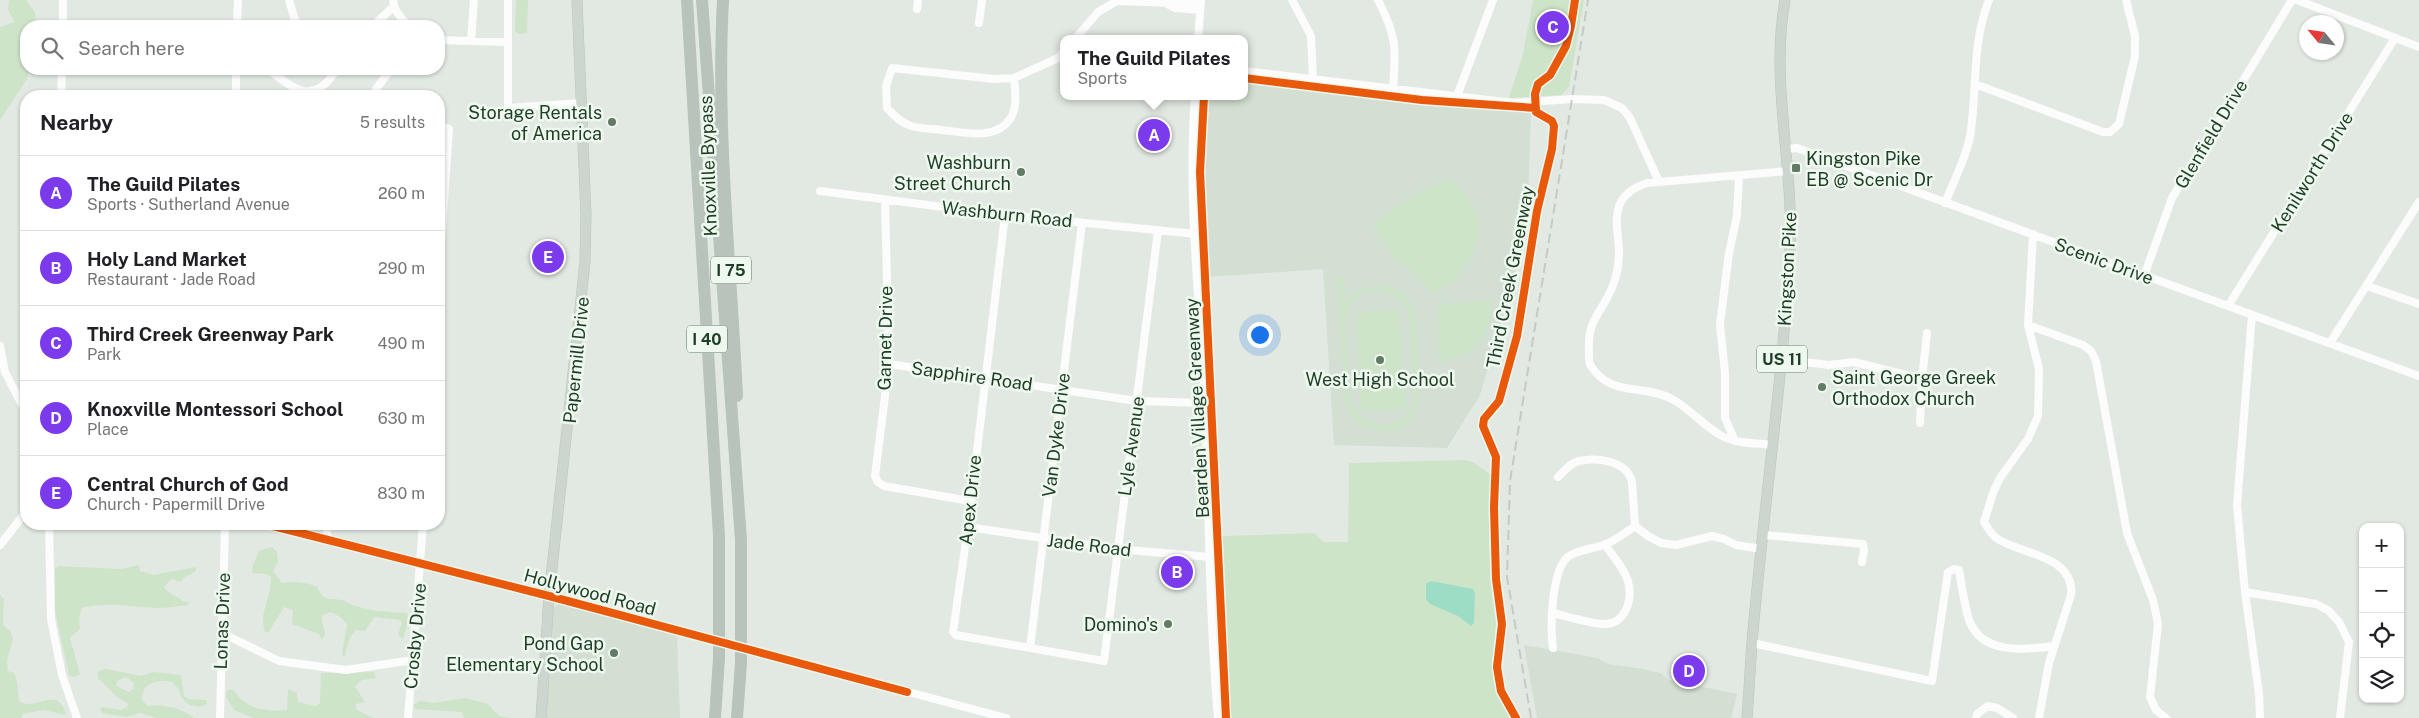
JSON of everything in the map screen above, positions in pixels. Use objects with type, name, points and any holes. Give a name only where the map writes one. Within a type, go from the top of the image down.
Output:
[{"type":"highway","points":[[683,0],[689,54]]},
{"type":"highway","name":"I 40","points":[[687,0],[719,536],[719,658],[715,718]]},
{"type":"highway","name":"I 40","points":[[702,0],[741,540],[741,663],[737,718]]},
{"type":"highway","name":"Knoxville Bypass","points":[[723,0],[721,42],[723,104],[737,396],[741,540]]},
{"type":"main road","name":"Papermill Drive","points":[[541,718],[549,596],[586,262],[586,215],[577,0]]},
{"type":"main road","name":"Kingston Pike","points":[[1747,718],[1752,643],[1782,359],[1790,249],[1791,215],[1778,54],[1785,0]]},
{"type":"street","points":[[63,0],[63,20]]},
{"type":"street","points":[[237,20],[238,0]]},
{"type":"street","points":[[289,0],[294,20]]},
{"type":"street","points":[[471,41],[474,0]]},
{"type":"street","points":[[508,0],[506,42],[508,108],[581,103]]},
{"type":"street","points":[[917,9],[918,0]]},
{"type":"street","points":[[979,23],[982,0]]},
{"type":"street","points":[[1292,0],[1311,36],[1313,78]]},
{"type":"street","points":[[1378,0],[1394,36],[1396,50],[1393,89]]},
{"type":"street","points":[[1457,96],[1493,0]]},
{"type":"street","points":[[1945,203],[1971,132],[1975,58],[1980,29],[1989,0]]},
{"type":"street","points":[[1975,84],[2103,132],[2110,132],[2119,124],[2135,56],[2135,36],[2126,0]]},
{"type":"street","name":"Glenfield Drive","points":[[2144,276],[2172,198],[2292,0]]},
{"type":"street","points":[[2297,0],[2419,47]]},
{"type":"street","points":[[1078,35],[1098,12],[1117,1],[1166,4],[1176,2],[1201,5],[1198,35]]},
{"type":"street","points":[[378,20],[394,3],[402,20]]},
{"type":"street","name":"Kenilworth Drive","points":[[2228,306],[2395,38]]},
{"type":"street","points":[[445,41],[506,42]]},
{"type":"street","points":[[1014,78],[1015,106],[1010,119],[1000,128],[990,132],[974,134],[911,126],[897,119],[887,108],[886,86],[892,68],[994,79],[1014,78],[1060,56]]},
{"type":"street","points":[[1248,71],[1513,103],[1573,99],[1604,100],[1622,108],[1630,118],[1659,182]]},
{"type":"street","points":[[60,90],[62,75]]},
{"type":"street","points":[[236,75],[236,90]]},
{"type":"street","points":[[275,75],[286,84],[298,90],[316,89],[328,75]]},
{"type":"street","points":[[376,89],[386,75]]},
{"type":"street","points":[[1195,100],[1192,164],[1218,718]]},
{"type":"street","points":[[445,127],[449,129],[445,186]]},
{"type":"street","name":"Scenic Drive","points":[[1786,149],[1797,148],[2330,343],[2410,373],[2419,382]]},
{"type":"street","points":[[1773,445],[1735,441],[1724,437],[1710,428],[1690,410],[1671,398],[1650,392],[1617,388],[1600,379],[1589,364],[1590,328],[1596,313],[1606,300],[1613,284],[1619,253],[1616,221],[1620,206],[1626,195],[1635,187],[1659,182],[1788,171]]},
{"type":"street","points":[[1735,441],[1725,418],[1725,373],[1720,324],[1729,253],[1736,216],[1739,176]]},
{"type":"street","name":"Washburn Road","points":[[820,191],[1005,215],[1196,234]]},
{"type":"street","name":"Garnet Drive","points":[[885,200],[888,364],[875,476],[878,482],[884,486],[970,501]]},
{"type":"street","points":[[2330,343],[2419,202]]},
{"type":"street","name":"Apex Drive","points":[[1005,215],[968,527],[953,632],[956,635],[1104,661]]},
{"type":"street","name":"Van Dyke Drive","points":[[1030,648],[1082,223]]},
{"type":"street","name":"Lyle Avenue","points":[[1104,661],[1158,230]]},
{"type":"street","points":[[2033,234],[2028,325],[2039,369],[2038,416],[2028,439],[2000,478],[1984,522],[1995,537],[2050,560],[2065,572],[2070,579],[2071,595],[2054,646],[2039,718]]},
{"type":"street","points":[[2367,286],[2419,304]]},
{"type":"street","points":[[2252,315],[2237,489],[2245,592],[2259,694],[2260,718]]},
{"type":"street","points":[[2028,325],[2082,345],[2091,351],[2096,361],[2128,533],[2153,600],[2158,624],[2150,697],[2156,710],[2166,718]]},
{"type":"street","points":[[1920,423],[1927,333]]},
{"type":"street","points":[[0,346],[5,372],[20,401]]},
{"type":"street","points":[[1782,359],[1829,366],[1854,362],[1922,378]]},
{"type":"street","name":"Sapphire Road","points":[[888,364],[1137,401],[1204,403]]},
{"type":"street","points":[[2410,373],[2419,376]]},
{"type":"street","points":[[1710,428],[1725,418]]},
{"type":"street","points":[[1558,477],[1568,466],[1579,461],[1611,462],[1622,466],[1631,475],[1635,526],[1648,536],[1661,543],[1676,545],[1712,536],[1736,545],[1762,549]]},
{"type":"street","points":[[0,545],[20,520]]},
{"type":"street","points":[[1553,648],[1550,631],[1554,614],[1554,591],[1561,566],[1568,557],[1605,545],[1635,526]]},
{"type":"street","name":"Jade Road","points":[[968,527],[1117,550],[1210,557]]},
{"type":"street","points":[[49,530],[51,619],[62,675],[77,718]]},
{"type":"street","name":"Lonas Drive","points":[[220,718],[225,530]]},
{"type":"street","name":"Hollywood Road","points":[[288,530],[549,596],[1006,718]]},
{"type":"street","points":[[327,530],[327,540]]},
{"type":"street","name":"Crosby Drive","points":[[408,718],[423,530]]},
{"type":"street","points":[[1764,534],[1863,544],[1862,562]]},
{"type":"street","points":[[1554,614],[1602,624],[1618,620],[1625,614],[1629,594],[1628,580],[1605,545]]},
{"type":"street","points":[[1752,643],[1932,681],[1948,572],[1954,568],[1959,570],[1970,621],[1982,638],[2007,649],[2032,649],[2054,646]]},
{"type":"street","points":[[2245,592],[2316,604],[2328,610],[2339,622],[2349,642],[2340,718]]},
{"type":"street","points":[[222,633],[279,661],[298,664],[346,670],[413,660]]},
{"type":"street","points":[[1976,718],[1977,714],[1988,706],[1998,708],[2013,718]]},
{"type":"shaded area","points":[[9,0],[26,0],[35,13],[36,20],[20,20],[20,75],[28,75],[27,79],[0,120],[0,27],[15,22],[8,10]]},
{"type":"shaded area","points":[[516,0],[528,0],[527,33],[519,34],[515,31]]},
{"type":"shaded area","points":[[1533,0],[1584,0],[1569,87],[1561,95],[1509,98],[1523,54]]},
{"type":"shaded area","name":"West High School","points":[[1248,79],[1531,111],[1527,232],[1480,395],[1447,448],[1334,445],[1323,269],[1208,277],[1203,171],[1205,100],[1248,100]]},
{"type":"shaded area","points":[[1450,178],[1473,208],[1478,219],[1478,235],[1473,252],[1458,276],[1451,283],[1433,293],[1412,270],[1394,258],[1375,228],[1376,221],[1408,198]]},
{"type":"shaded area","points":[[1343,276],[1345,304],[1360,291],[1369,287],[1388,286],[1405,295],[1415,314],[1419,375],[1417,403],[1413,415],[1406,424],[1395,430],[1379,431],[1363,426],[1354,419],[1346,404],[1337,277]],"holes":[[[1380,290],[1397,297],[1408,311],[1414,395],[1411,407],[1405,416],[1397,422],[1388,425],[1377,425],[1359,415],[1352,405],[1349,389],[1346,340],[1347,316],[1350,306],[1357,297],[1366,292]]]},
{"type":"shaded area","points":[[1493,301],[1488,324],[1478,343],[1462,356],[1439,361],[1438,308],[1441,304]]},
{"type":"shaded area","name":"West High School","points":[[1399,310],[1406,408],[1361,410],[1355,313]]},
{"type":"shaded area","points":[[1465,460],[1473,462],[1491,475],[1489,544],[1491,586],[1496,624],[1492,666],[1498,698],[1510,718],[1230,718],[1226,690],[1222,536],[1315,533],[1323,542],[1348,542],[1349,463]]},
{"type":"shaded area","points":[[272,547],[277,552],[278,561],[273,571],[282,583],[309,584],[317,587],[322,595],[327,598],[342,600],[366,609],[407,613],[409,619],[403,639],[398,634],[402,623],[400,620],[374,617],[365,631],[356,630],[350,637],[344,658],[342,654],[347,625],[342,618],[331,612],[321,616],[325,633],[322,640],[319,634],[292,624],[293,610],[284,607],[269,632],[265,632],[263,618],[270,591],[271,577],[266,574],[252,573],[259,551]]},
{"type":"shaded area","points":[[139,565],[140,571],[153,575],[196,567],[196,571],[183,578],[181,582],[171,579],[164,587],[184,602],[189,602],[188,605],[156,608],[99,605],[82,608],[79,618],[80,629],[70,638],[80,674],[74,677],[69,675],[55,611],[55,569],[58,566],[121,569]]},
{"type":"shaded area","points":[[1431,581],[1473,589],[1475,594],[1474,623],[1471,626],[1458,616],[1430,604],[1426,599],[1426,584]]},
{"type":"shaded area","points":[[0,595],[4,599],[3,625],[11,632],[13,639],[7,660],[8,671],[16,676],[20,702],[27,704],[47,700],[58,701],[63,706],[66,715],[43,710],[22,714],[22,718],[0,718]]},
{"type":"shaded area","name":"Pond Gap Elementary School","points":[[559,604],[677,635],[680,718],[546,718],[553,608]]},
{"type":"shaded area","points":[[1524,645],[1597,658],[1608,664],[1660,673],[1669,680],[1737,694],[1731,718],[1537,718]]},
{"type":"shaded area","points":[[106,669],[141,676],[153,672],[181,675],[184,696],[189,699],[206,700],[207,704],[193,706],[188,704],[182,698],[179,689],[172,682],[161,681],[147,686],[142,694],[142,700],[148,706],[159,705],[172,708],[194,718],[156,718],[140,713],[127,717],[102,713],[100,709],[103,707],[121,710],[129,704],[117,697],[98,678],[98,671]],"holes":[[[126,677],[134,683],[133,689],[129,692],[116,686],[117,681]]]},
{"type":"shaded area","points":[[373,672],[376,678],[362,680],[355,686],[365,702],[356,704],[356,709],[372,718],[253,718],[234,710],[226,697],[227,690],[234,690],[244,701],[257,708],[264,710],[287,710],[288,689],[297,693],[298,702],[316,706],[320,703],[321,673]]},
{"type":"shaded area","points":[[465,698],[488,704],[499,716],[512,718],[464,718],[462,712],[415,709],[414,705],[419,701],[434,703]]},
{"type":"railway","points":[[1531,718],[1507,577],[1510,481],[1588,0]]},
{"type":"cycle path","name":"Third Creek Greenway","points":[[1516,718],[1501,691],[1497,667],[1502,624],[1496,579],[1494,507],[1496,457],[1483,426],[1484,419],[1499,401],[1517,336],[1537,211],[1552,149],[1554,126],[1552,121],[1536,112],[1535,94],[1538,84],[1550,75],[1566,46],[1575,0]]},
{"type":"cycle path","points":[[1248,78],[1422,100],[1536,108]]},
{"type":"cycle path","name":"Bearden Village Greenway","points":[[1204,100],[1200,172],[1226,718]]},
{"type":"cycle path","points":[[289,530],[549,596],[907,692]]},
{"type":"place","name":"Third Creek Greenway Park","points":[[1553,27]]},
{"type":"place","name":"Storage Rentals of America","points":[[612,122]]},
{"type":"place","name":"The Guild Pilates","points":[[1154,135]]},
{"type":"place","name":"Kingston Pike EB @ Scenic Dr","points":[[1796,168]]},
{"type":"place","name":"Washburn Street Church","points":[[1021,172]]},
{"type":"place","name":"Central Church of God","points":[[548,257]]},
{"type":"place","name":"West High School","points":[[1380,360]]},
{"type":"place","name":"Saint George Greek Orthodox Church","points":[[1822,387]]},
{"type":"place","name":"Holy Land Market","points":[[1177,572]]},
{"type":"place","name":"Domino's","points":[[1168,624]]},
{"type":"place","name":"Pond Gap Elementary School","points":[[614,653]]},
{"type":"place","name":"Knoxville Montessori School","points":[[1689,671]]}]
